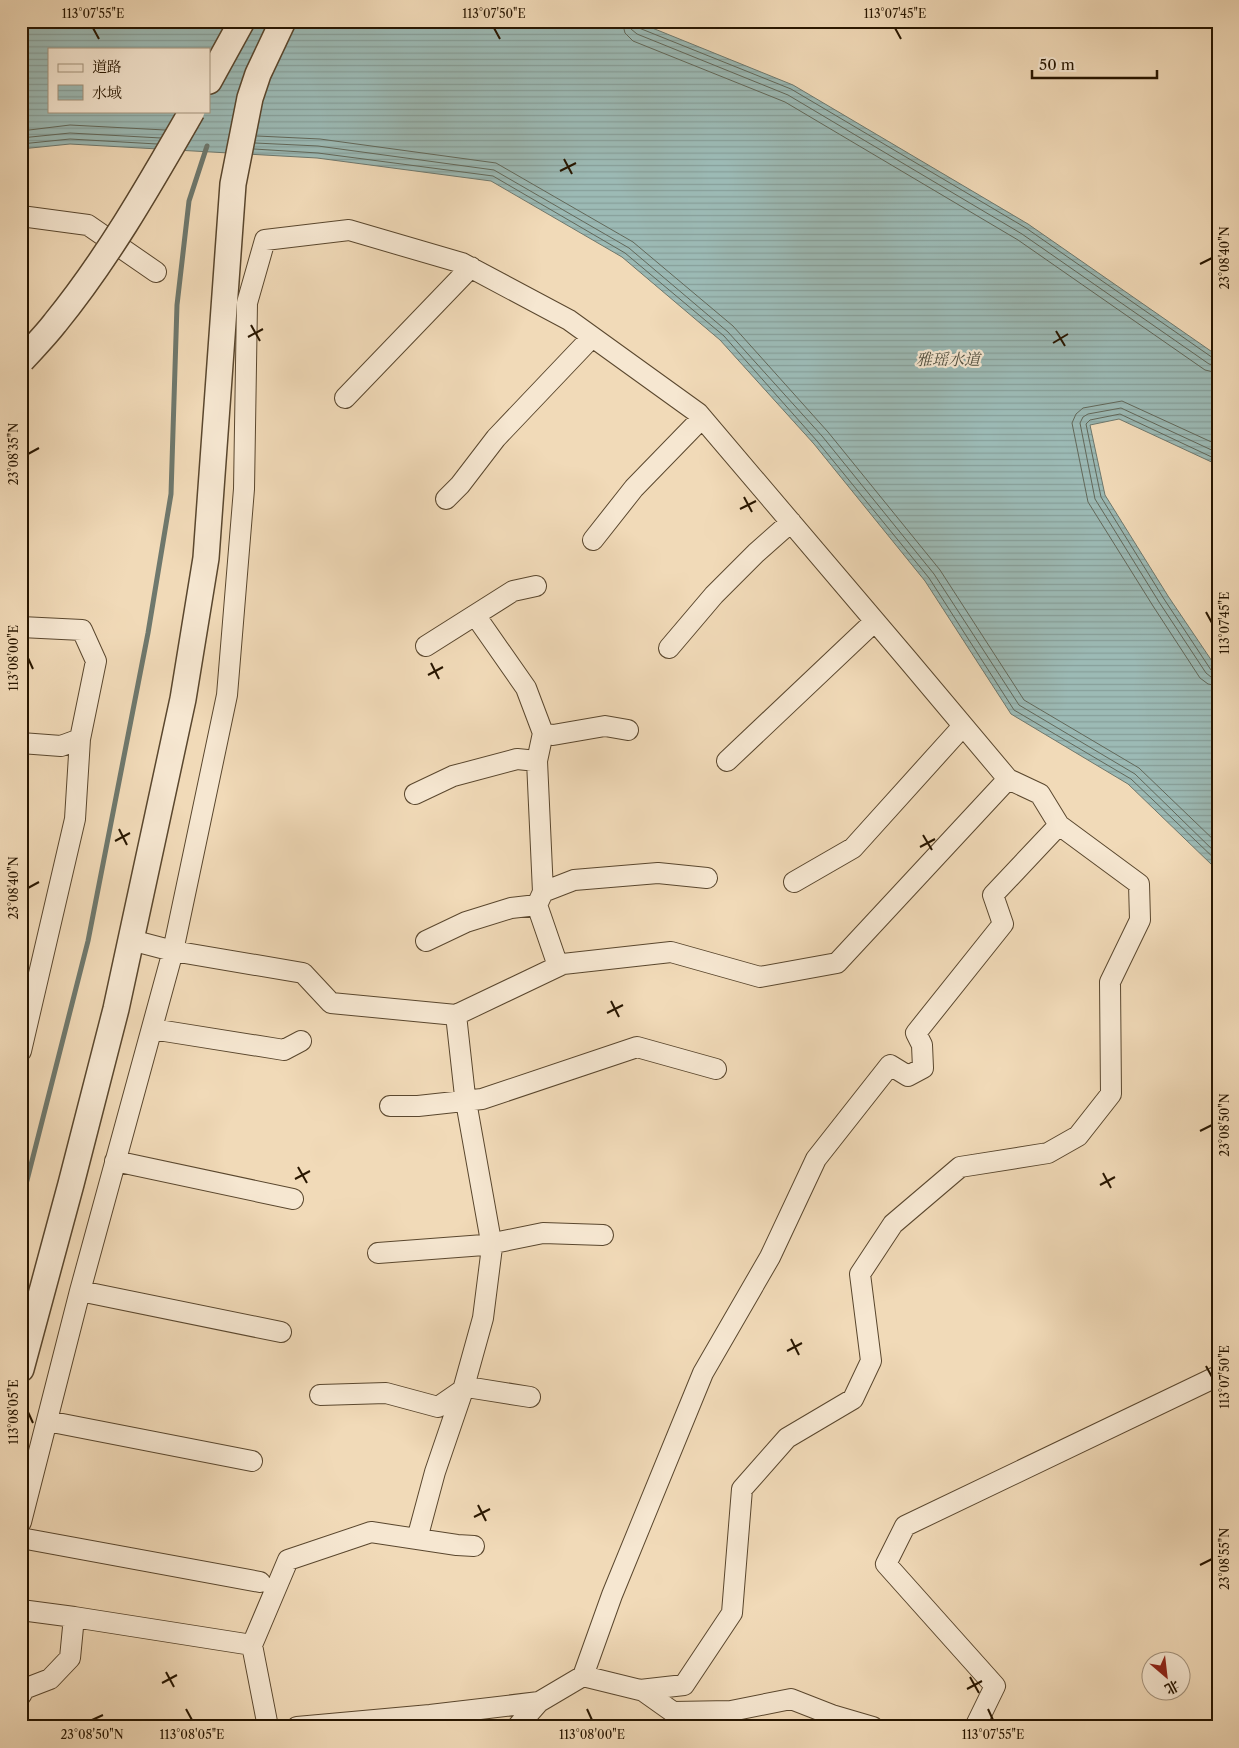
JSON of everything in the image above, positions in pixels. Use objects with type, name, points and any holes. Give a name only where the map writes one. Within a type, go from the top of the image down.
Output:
[{"type":"street","points":[[210,80],[242,21]]},
{"type":"street","points":[[21,1368],[111,1028],[183,699],[206,558],[233,184],[250,98],[258,74],[283,21]]},
{"type":"street","points":[[22,360],[55,324],[104,256],[191,112]]},
{"type":"street","points":[[21,216],[88,225],[156,272]]},
{"type":"street","points":[[21,1522],[80,1291],[173,951],[227,696],[244,489],[247,303],[265,240],[349,230],[471,267],[569,320],[698,413],[1008,780],[1040,794],[1059,825],[1139,884],[1140,920],[1110,982],[1111,1094],[1078,1136],[1048,1153],[960,1167],[893,1224],[860,1274],[871,1361],[852,1399],[787,1438],[742,1489],[732,1613],[684,1685],[642,1690],[583,1676]]},
{"type":"street","points":[[345,398],[471,267]]},
{"type":"street","points":[[446,500],[496,438],[592,337]]},
{"type":"street","points":[[593,540],[634,488],[702,418]]},
{"type":"street","points":[[669,648],[714,595],[756,553],[791,522]]},
{"type":"street","points":[[426,646],[513,592],[536,586]]},
{"type":"street","points":[[475,615],[526,688],[543,733],[536,761],[540,899],[558,966]]},
{"type":"street","points":[[727,761],[875,621]]},
{"type":"street","points":[[21,627],[82,630],[96,661],[80,739],[75,819],[21,1051]]},
{"type":"street","points":[[543,733],[553,735],[605,726],[628,730]]},
{"type":"street","points":[[794,882],[853,848],[964,726]]},
{"type":"street","points":[[21,743],[61,746],[80,739]]},
{"type":"street","points":[[415,794],[453,776],[517,759],[536,761]]},
{"type":"street","points":[[131,940],[173,951],[303,973],[331,1003],[456,1015],[563,964],[671,952],[760,977],[837,964],[1008,780]]},
{"type":"street","points":[[517,1727],[539,1702],[583,1676],[612,1595],[703,1373],[770,1257],[816,1159],[890,1065],[908,1076],[923,1068],[922,1045],[916,1033],[1003,924],[993,895],[1059,825]]},
{"type":"street","points":[[426,941],[466,922],[540,899],[574,880],[658,873],[707,878]]},
{"type":"street","points":[[417,1539],[435,1472],[483,1318],[492,1247],[465,1096],[456,1015]]},
{"type":"street","points":[[152,1029],[284,1050],[301,1041]]},
{"type":"street","points":[[390,1106],[418,1106],[482,1099],[637,1047],[716,1069]]},
{"type":"street","points":[[115,1160],[293,1198]]},
{"type":"street","points":[[378,1253],[484,1245],[543,1232],[603,1235]]},
{"type":"street","points":[[80,1291],[281,1332]]},
{"type":"street","points":[[976,1727],[976,1722],[994,1686],[886,1564],[905,1526],[1218,1376]]},
{"type":"street","points":[[320,1395],[386,1393],[438,1407],[467,1387],[530,1397]]},
{"type":"street","points":[[47,1421],[252,1461]]},
{"type":"street","points":[[268,1727],[252,1645],[288,1560],[371,1532],[474,1546]]},
{"type":"street","points":[[21,1538],[260,1582]]},
{"type":"street","points":[[21,1610],[252,1645]]},
{"type":"street","points":[[21,1695],[24,1690],[50,1679],[70,1658],[74,1617]]},
{"type":"street","points":[[642,1690],[672,1712],[731,1711],[791,1699],[832,1715],[873,1727]]},
{"type":"street","points":[[297,1727],[430,1715],[539,1702]]},
{"type":"water","name":"雅瑶水道","points":[[21,21],[635,21],[793,85],[1028,224],[1218,356],[1218,465],[1119,419],[1090,425],[1105,495],[1168,596],[1218,670],[1218,868],[1212,865],[1128,784],[1011,714],[925,581],[814,444],[720,340],[622,257],[491,181],[317,158],[70,144],[21,149]]},
{"type":"waterway","points":[[21,1204],[88,941],[148,633],[171,494],[177,305],[189,201],[207,146]]}]
